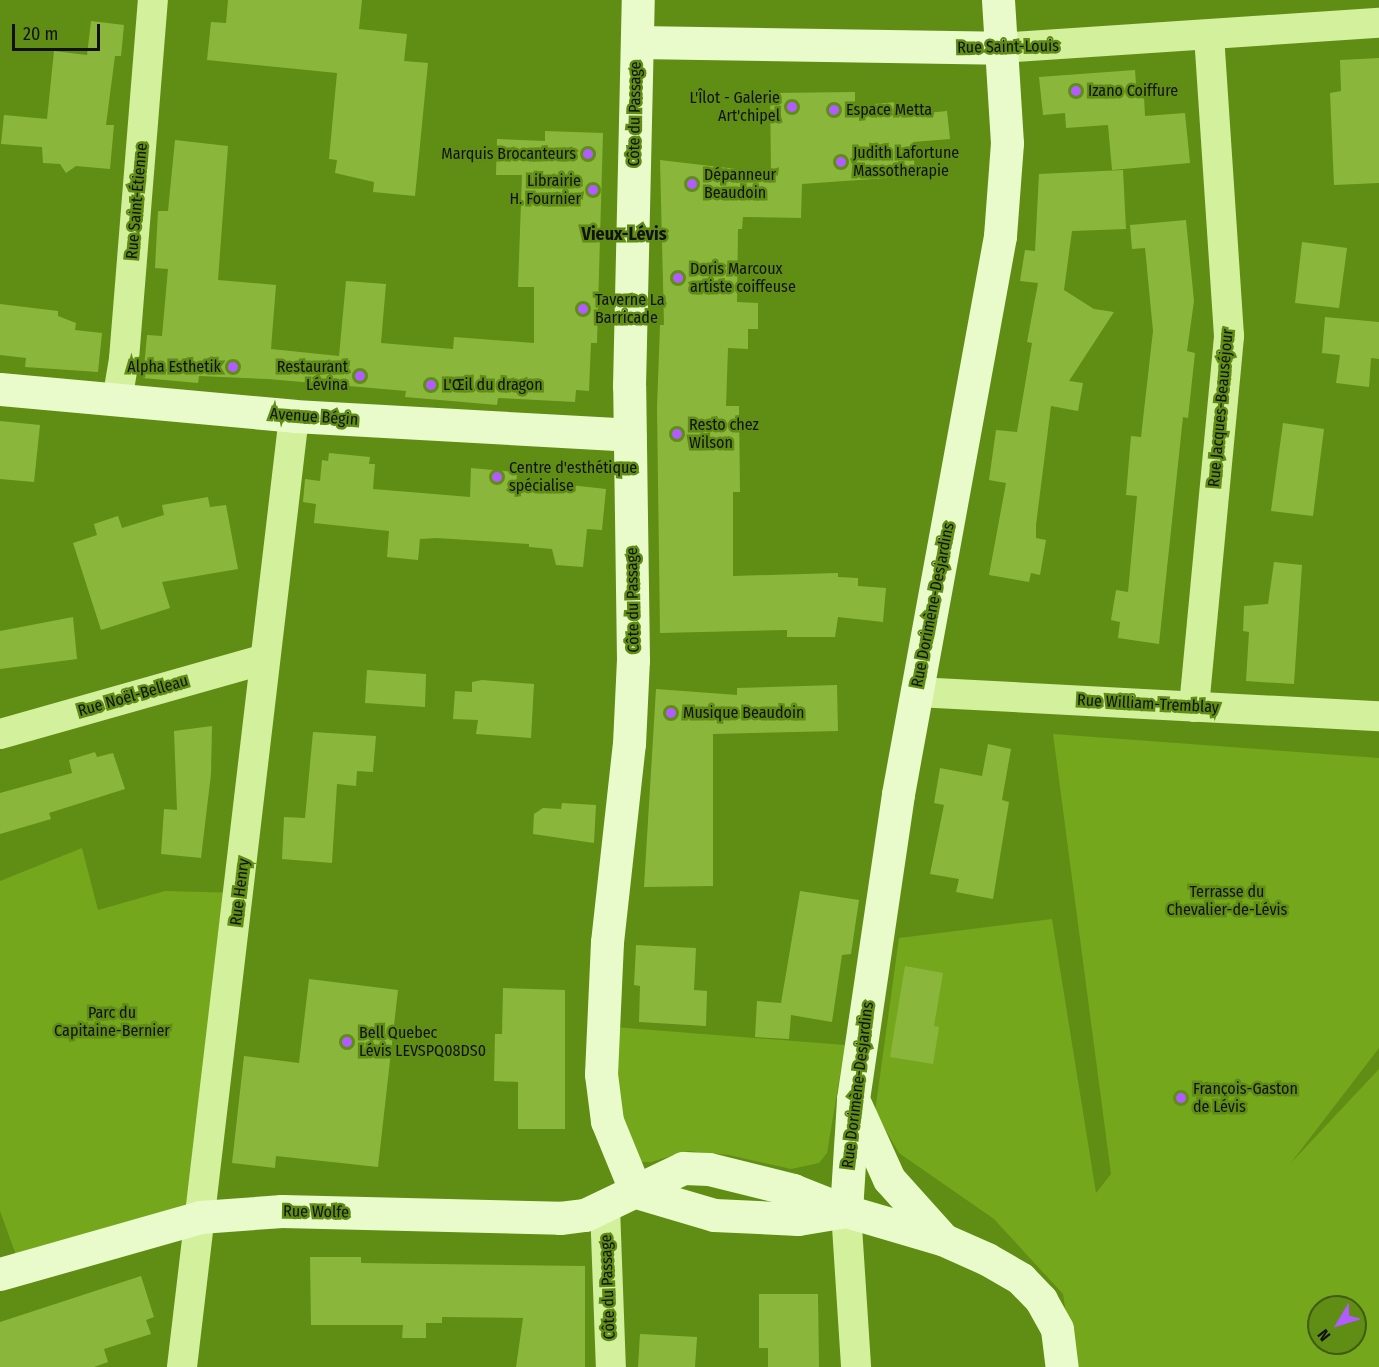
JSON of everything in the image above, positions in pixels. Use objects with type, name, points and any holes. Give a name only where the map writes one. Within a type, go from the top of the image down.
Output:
[{"type":"main road","name":"Côte du Passage","points":[[636,1192],[607,1121],[601,1074],[607,942],[629,744],[633,660],[629,435],[638,0]]},
{"type":"main road","name":"Rue Dorimène-Desjardins","points":[[846,1211],[853,1099],[916,692],[1000,236],[1007,143],[999,48],[998,0]]},
{"type":"main road","name":"Rue Saint-Louis","points":[[637,42],[999,48]]},
{"type":"main road","name":"Avenue Bégin","points":[[0,389],[294,416],[629,435]]},
{"type":"main road","points":[[853,1099],[868,1139],[889,1179],[942,1239],[1021,1279],[1041,1300],[1057,1329],[1062,1367]]},
{"type":"main road","name":"Rue Wolfe","points":[[0,1274],[201,1217],[282,1211],[560,1218],[585,1215],[636,1192],[661,1176],[683,1168],[709,1169],[793,1190],[846,1211],[942,1239]]},
{"type":"main road","points":[[636,1192],[714,1215],[798,1220],[846,1211]]},
{"type":"street","name":"Rue Saint-Étienne","points":[[117,401],[124,358],[153,0]]},
{"type":"street","name":"Rue Saint-Louis","points":[[999,48],[1209,36],[1379,23]]},
{"type":"street","name":"Rue Jacques-Beauséjour","points":[[1194,707],[1229,336],[1209,36]]},
{"type":"street","name":"Rue Henry","points":[[182,1367],[294,416]]},
{"type":"street","name":"Rue Noël-Belleau","points":[[0,734],[266,659]]},
{"type":"street","name":"Rue William-Tremblay","points":[[916,692],[1379,716]]},
{"type":"street","name":"Côte du Passage","points":[[605,1207],[611,1367]]},
{"type":"street","points":[[846,1211],[856,1367]]},
{"type":"green space","name":"Terrasse du Chevalier-de-Lévis","points":[[1053,734],[1379,758],[1379,1048],[1290,1164],[1379,1069],[1379,1367],[1074,1367],[1063,1294],[994,1219],[899,1153],[875,1112],[899,938],[1052,919],[1096,1193],[1111,1174]]},
{"type":"green space","name":"Parc du Capitaine-Bernier","points":[[82,848],[98,910],[165,891],[241,893],[201,1215],[16,1255],[0,1211],[0,881]]},
{"type":"green space","points":[[614,1027],[845,1045],[827,1153],[819,1163],[791,1169],[729,1155],[688,1151],[651,1162],[638,1162],[614,1109]]},
{"type":"building","points":[[228,0],[362,0],[359,29],[407,34],[404,61],[428,63],[415,196],[373,192],[374,182],[335,173],[337,160],[329,159],[337,73],[207,60],[211,22],[226,23]]},
{"type":"building","points":[[91,21],[124,25],[121,56],[115,56],[106,125],[114,125],[110,169],[76,166],[66,173],[60,164],[43,163],[42,147],[1,144],[4,115],[47,119],[54,51],[87,55]]},
{"type":"building","points":[[1379,58],[1379,183],[1334,185],[1330,93],[1341,91],[1340,60]]},
{"type":"building","points":[[1135,70],[1137,97],[1144,96],[1145,116],[1185,113],[1190,163],[1112,170],[1108,125],[1066,128],[1065,113],[1043,115],[1039,77]]},
{"type":"building","points":[[855,92],[855,106],[895,102],[897,116],[947,111],[950,139],[913,142],[915,176],[802,184],[801,218],[743,217],[742,229],[738,229],[737,302],[758,303],[758,329],[748,329],[748,349],[728,348],[726,406],[739,406],[740,492],[733,492],[733,576],[838,573],[838,577],[858,578],[858,586],[886,588],[883,622],[838,617],[835,637],[787,637],[787,630],[660,633],[657,407],[660,325],[664,325],[660,160],[771,173],[770,93]]},
{"type":"building","points":[[545,131],[603,133],[597,343],[591,343],[589,391],[576,390],[575,402],[498,398],[497,405],[405,397],[406,391],[268,379],[199,376],[198,383],[143,378],[147,335],[162,336],[168,269],[155,268],[158,211],[168,211],[175,140],[228,146],[218,280],[276,285],[271,349],[339,356],[346,281],[386,284],[381,343],[453,349],[454,337],[534,343],[534,287],[518,287],[522,175],[496,175],[497,139],[545,141]]},
{"type":"building","points":[[1123,170],[1126,229],[1072,231],[1064,290],[1094,309],[1114,312],[1069,381],[1083,383],[1078,411],[1051,406],[1036,525],[1036,538],[1046,540],[1040,575],[1031,573],[1029,582],[989,575],[1006,483],[989,480],[996,430],[1017,432],[1032,343],[1027,342],[1038,283],[1020,281],[1025,250],[1035,251],[1039,174]]},
{"type":"building","points":[[1186,220],[1194,301],[1187,351],[1195,353],[1188,418],[1183,417],[1159,644],[1118,638],[1120,622],[1111,620],[1116,590],[1128,592],[1137,496],[1126,495],[1131,436],[1141,437],[1153,331],[1145,248],[1132,249],[1130,225]]},
{"type":"building","points":[[1302,242],[1347,248],[1339,308],[1295,303]]},
{"type":"building","points":[[0,304],[58,311],[58,316],[76,323],[75,330],[102,333],[98,372],[25,367],[26,358],[0,355]]},
{"type":"building","points":[[1325,317],[1379,322],[1379,359],[1371,358],[1369,387],[1336,383],[1340,355],[1322,353]]},
{"type":"building","points":[[0,421],[40,425],[34,482],[0,479]]},
{"type":"building","points":[[1283,423],[1324,429],[1313,516],[1271,511]]},
{"type":"building","points":[[329,453],[370,457],[369,464],[375,464],[373,489],[470,497],[471,468],[517,472],[516,487],[560,492],[561,484],[606,489],[602,530],[587,529],[583,567],[556,565],[552,549],[529,547],[529,544],[437,538],[420,539],[418,560],[387,557],[389,531],[314,523],[316,504],[303,502],[305,479],[320,481],[322,460],[328,461]]},
{"type":"building","points":[[208,497],[210,507],[226,505],[238,569],[162,582],[170,608],[101,630],[73,543],[97,535],[94,524],[118,516],[122,528],[164,515],[162,505]]},
{"type":"building","points":[[1274,562],[1302,565],[1294,684],[1246,681],[1249,632],[1243,631],[1244,606],[1268,604]]},
{"type":"building","points":[[73,617],[77,659],[0,669],[0,631]]},
{"type":"building","points":[[367,670],[426,674],[425,707],[365,703]]},
{"type":"building","points":[[482,680],[534,684],[531,738],[476,734],[478,720],[453,719],[455,691],[472,692],[472,682]]},
{"type":"building","points":[[837,685],[838,731],[713,734],[713,886],[644,887],[656,689],[737,695],[737,688]]},
{"type":"building","points":[[212,726],[211,774],[201,858],[161,854],[164,809],[177,810],[174,731]]},
{"type":"building","points":[[313,732],[376,736],[373,772],[357,771],[356,786],[337,784],[332,863],[282,859],[284,817],[305,818]]},
{"type":"building","points":[[988,744],[1011,749],[1002,800],[1009,802],[993,899],[956,892],[959,879],[930,874],[944,805],[934,803],[940,768],[982,776]]},
{"type":"building","points":[[95,752],[97,757],[113,753],[125,789],[49,813],[51,819],[0,834],[0,793],[72,773],[69,760]]},
{"type":"building","points":[[562,803],[596,805],[594,843],[533,834],[534,814],[543,808],[561,809]]},
{"type":"building","points":[[800,891],[859,900],[851,954],[842,955],[832,1022],[791,1015],[789,1039],[755,1037],[757,1001],[781,1003]]},
{"type":"building","points":[[636,945],[696,948],[694,990],[707,991],[706,1026],[639,1022],[640,986],[634,985]]},
{"type":"building","points":[[905,966],[943,973],[934,1026],[939,1027],[933,1064],[890,1057]]},
{"type":"building","name":"Bell Quebec Lévis LEVSPQ08DS0","points":[[309,979],[398,990],[378,1167],[276,1156],[275,1168],[232,1163],[244,1056],[299,1063]]},
{"type":"building","points":[[503,988],[565,990],[565,1129],[518,1129],[518,1082],[494,1081],[495,1034],[502,1034]]},
{"type":"building","points":[[310,1257],[361,1257],[361,1263],[585,1266],[585,1367],[516,1367],[523,1318],[442,1317],[442,1323],[426,1323],[426,1338],[402,1338],[403,1325],[311,1325]]},
{"type":"building","points":[[141,1276],[154,1317],[146,1320],[151,1334],[104,1349],[108,1362],[94,1367],[0,1367],[0,1322]]},
{"type":"building","points":[[759,1294],[818,1294],[819,1367],[768,1367],[768,1348],[759,1348]]},
{"type":"building","points":[[640,1334],[697,1337],[695,1367],[638,1367]]},
{"type":"place","name":"Izano Coiffure","points":[[1076,91]]},
{"type":"place","name":"L'Îlot - Galerie Art'chipel","points":[[792,107]]},
{"type":"place","name":"Espace Metta","points":[[834,110]]},
{"type":"place","name":"Marquis Brocanteurs","points":[[588,154]]},
{"type":"place","name":"Judith Lafortune Massotherapie","points":[[841,162]]},
{"type":"place","name":"Dépanneur Beaudoin","points":[[692,184]]},
{"type":"place","name":"Librairie H. Fournier","points":[[593,190]]},
{"type":"place","name":"Doris Marcoux artiste coiffeuse","points":[[678,278]]},
{"type":"place","name":"Taverne La Barricade","points":[[583,309]]},
{"type":"place","name":"Alpha Esthetik","points":[[233,367]]},
{"type":"place","name":"Restaurant Lévina","points":[[360,376]]},
{"type":"place","name":"L'Œil du dragon","points":[[431,385]]},
{"type":"place","name":"Resto chez Wilson","points":[[677,434]]},
{"type":"place","name":"Centre d'esthétique spécialise","points":[[497,477]]},
{"type":"place","name":"Musique Beaudoin","points":[[671,713]]},
{"type":"place","name":"Bell Quebec Lévis LEVSPQ08DS0","points":[[347,1042]]},
{"type":"place","name":"François-Gaston de Lévis","points":[[1181,1098]]},
{"type":"district","name":"Vieux-Lévis","points":[[624,234]]}]
